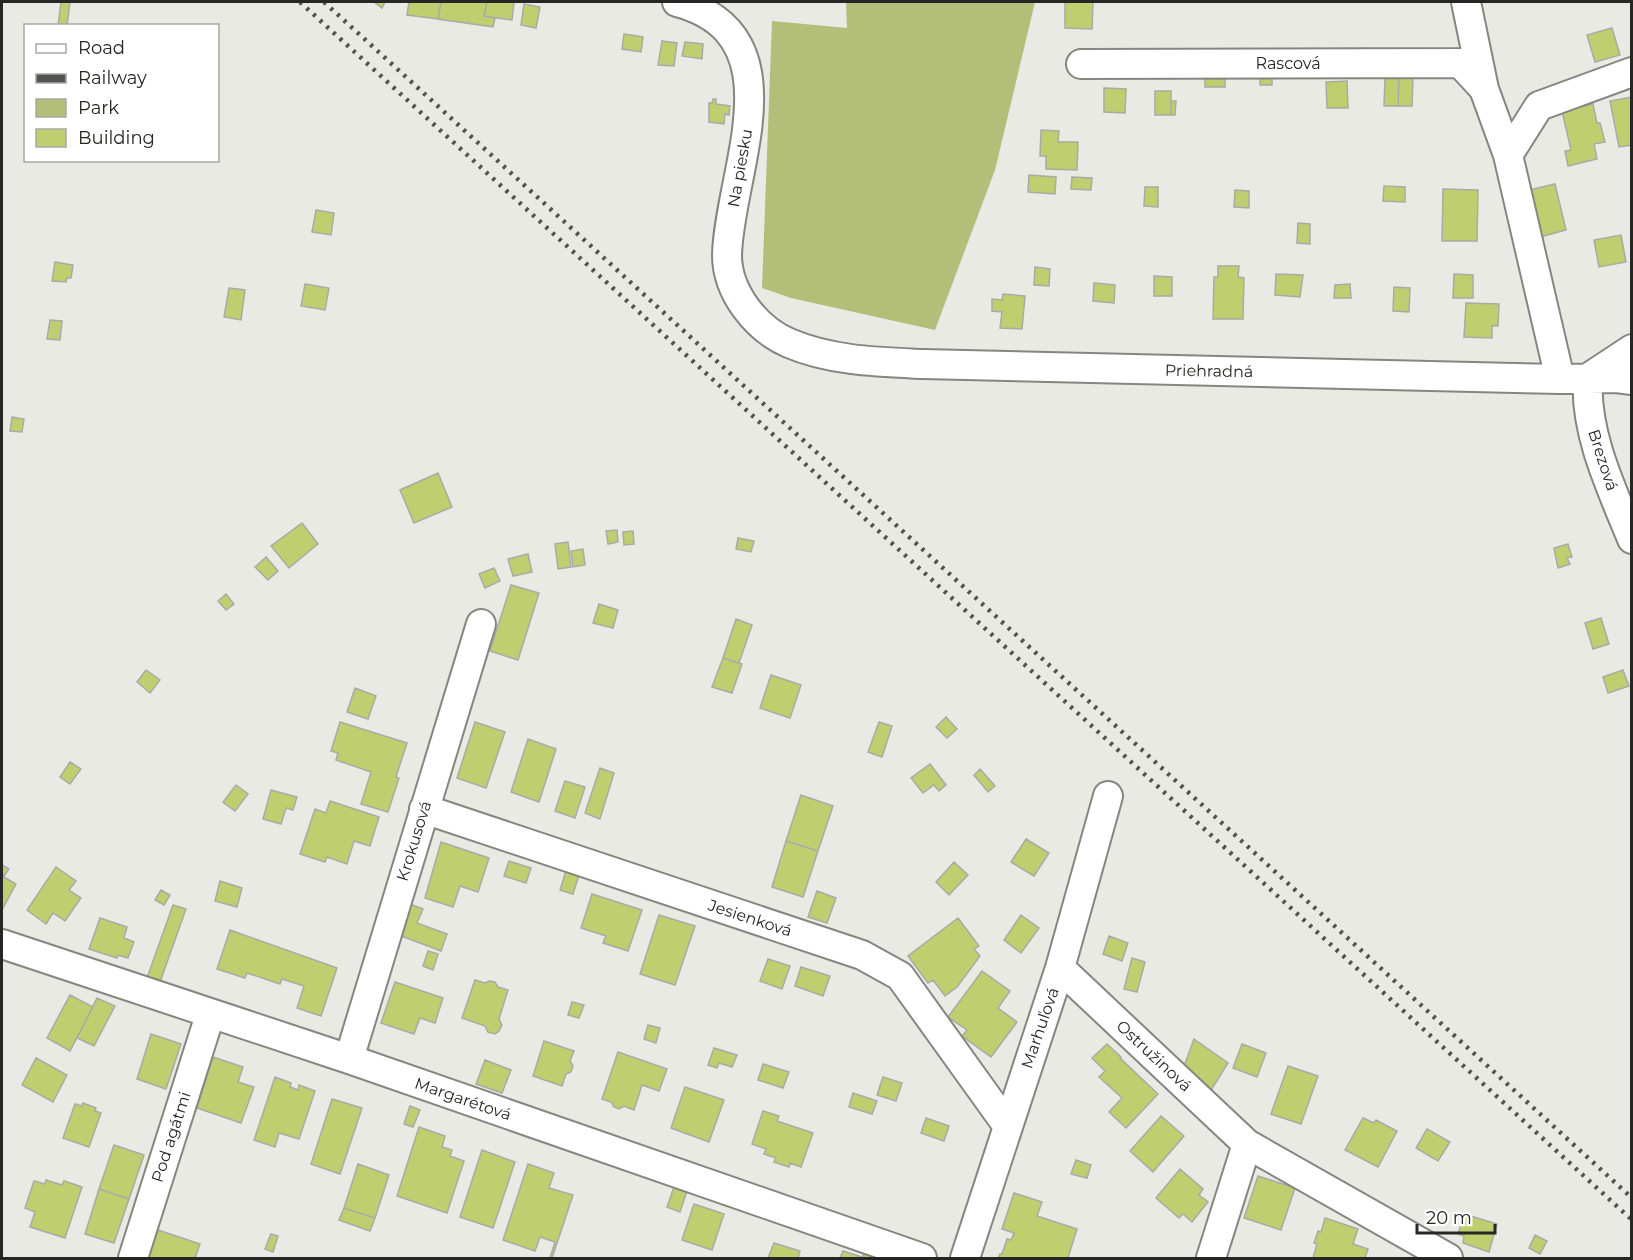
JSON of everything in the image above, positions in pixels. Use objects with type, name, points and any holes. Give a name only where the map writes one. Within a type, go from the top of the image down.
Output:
[{"type":"street","name":"Na piesku","points":[[678,2],[709,14],[721,24],[739,49],[745,63],[750,80],[750,100],[748,125],[729,232],[727,256],[729,271],[741,301],[751,315],[763,327],[789,344]]},
{"type":"street","points":[[1466,2],[1484,89]]},
{"type":"street","name":"Rascová","points":[[1081,64],[1460,63],[1484,89]]},
{"type":"street","points":[[1508,155],[1539,106],[1632,72]]},
{"type":"street","name":"Brezová","points":[[1484,89],[1508,155],[1574,378],[1587,393],[1592,430],[1632,539]]},
{"type":"street","name":"Priehradná","points":[[789,344],[843,358],[874,362],[1632,380]]},
{"type":"street","points":[[1574,378],[1632,349]]},
{"type":"street","name":"Krokusová","points":[[349,1059],[481,624]]},
{"type":"street","name":"Marhuľová","points":[[964,1258],[1060,968],[1108,796]]},
{"type":"street","name":"Jesienková","points":[[423,809],[862,955],[900,976],[1007,1125]]},
{"type":"street","name":"Margarétová","points":[[2,944],[210,1015],[349,1059],[922,1258]]},
{"type":"street","name":"Ostružinová","points":[[1060,968],[1247,1144],[1448,1258]]},
{"type":"street","name":"Pod agátmi","points":[[133,1258],[210,1015]]},
{"type":"street","points":[[1211,1258],[1247,1144]]},
{"type":"green space","points":[[846,2],[1035,2],[995,170],[935,330],[791,298],[762,288],[772,21],[847,28]]},
{"type":"building","points":[[61,2],[70,2],[67,24],[58,24]]},
{"type":"building","points":[[374,2],[385,2],[382,8]]},
{"type":"building","points":[[409,2],[441,2],[438,19],[407,15]]},
{"type":"building","points":[[441,2],[487,2],[484,16],[495,18],[493,27],[438,19]]},
{"type":"building","points":[[487,2],[514,2],[512,20],[484,16]]},
{"type":"building","points":[[1065,2],[1093,2],[1092,29],[1065,28]]},
{"type":"building","points":[[524,4],[540,7],[536,28],[521,25]]},
{"type":"building","points":[[1612,28],[1620,55],[1595,62],[1587,35]]},
{"type":"building","points":[[624,34],[643,37],[641,52],[622,49]]},
{"type":"building","points":[[662,41],[677,43],[674,66],[658,65]]},
{"type":"building","points":[[685,42],[703,44],[702,59],[682,56]]},
{"type":"building","points":[[1205,73],[1225,73],[1225,87],[1205,87]]},
{"type":"building","points":[[1260,73],[1272,74],[1272,85],[1260,85]]},
{"type":"building","points":[[1385,77],[1399,77],[1398,106],[1384,106]]},
{"type":"building","points":[[1399,77],[1413,77],[1412,106],[1398,106]]},
{"type":"building","points":[[1347,81],[1348,108],[1327,108],[1326,82]]},
{"type":"building","points":[[1104,88],[1126,89],[1125,113],[1104,112]]},
{"type":"building","points":[[1155,91],[1171,91],[1171,115],[1155,115]]},
{"type":"building","points":[[1632,97],[1632,145],[1619,147],[1610,101]]},
{"type":"building","points":[[713,99],[716,99],[716,104],[730,106],[729,115],[725,114],[724,124],[709,122],[709,103],[712,103]]},
{"type":"building","points":[[1171,101],[1176,101],[1175,115],[1171,115]]},
{"type":"building","points":[[1593,104],[1597,123],[1600,123],[1605,142],[1594,144],[1597,159],[1568,166],[1565,151],[1571,150],[1562,111]]},
{"type":"building","points":[[1041,130],[1059,131],[1058,142],[1078,142],[1077,170],[1046,169],[1046,156],[1040,156]]},
{"type":"building","points":[[1029,175],[1056,177],[1055,194],[1028,192]]},
{"type":"building","points":[[1072,177],[1092,178],[1091,190],[1071,189]]},
{"type":"building","points":[[1555,184],[1566,230],[1540,237],[1529,190]]},
{"type":"building","points":[[1384,186],[1405,187],[1405,202],[1383,201]]},
{"type":"building","points":[[1145,187],[1158,187],[1158,207],[1144,206]]},
{"type":"building","points":[[1443,189],[1478,190],[1477,241],[1442,241]]},
{"type":"building","points":[[1235,190],[1249,191],[1249,208],[1234,207]]},
{"type":"building","points":[[316,210],[334,213],[331,235],[312,232]]},
{"type":"building","points":[[1298,223],[1310,224],[1310,244],[1297,243]]},
{"type":"building","points":[[1621,235],[1626,262],[1599,267],[1594,240]]},
{"type":"building","points":[[55,262],[73,265],[71,278],[67,278],[66,282],[52,281]]},
{"type":"building","points":[[1218,266],[1239,266],[1238,277],[1244,278],[1243,319],[1213,319],[1214,277],[1218,277]]},
{"type":"building","points":[[1035,267],[1050,269],[1049,286],[1034,285]]},
{"type":"building","points":[[1276,274],[1303,275],[1300,297],[1275,295]]},
{"type":"building","points":[[1454,274],[1473,275],[1473,298],[1453,298]]},
{"type":"building","points":[[1154,276],[1172,277],[1172,296],[1154,296]]},
{"type":"building","points":[[1094,283],[1115,285],[1114,303],[1093,301]]},
{"type":"building","points":[[305,284],[329,288],[325,310],[301,306]]},
{"type":"building","points":[[1350,284],[1351,298],[1334,298],[1335,285]]},
{"type":"building","points":[[1394,287],[1410,288],[1409,312],[1393,311]]},
{"type":"building","points":[[229,288],[245,290],[241,320],[224,317]]},
{"type":"building","points":[[1003,294],[1025,296],[1022,329],[1000,328],[1002,312],[992,311],[992,299],[1002,300]]},
{"type":"building","points":[[1466,303],[1499,304],[1498,326],[1492,326],[1492,338],[1464,337]]},
{"type":"building","points":[[50,320],[62,321],[60,340],[47,339]]},
{"type":"building","points":[[12,417],[24,419],[22,432],[10,431]]},
{"type":"building","points":[[438,473],[452,507],[414,523],[400,490]]},
{"type":"building","points":[[302,523],[318,544],[289,568],[271,546]]},
{"type":"building","points":[[617,530],[618,542],[608,544],[606,531]]},
{"type":"building","points":[[633,531],[634,544],[624,545],[623,532]]},
{"type":"building","points":[[738,538],[754,541],[751,552],[736,549]]},
{"type":"building","points":[[568,542],[571,567],[558,569],[555,544]]},
{"type":"building","points":[[1568,544],[1572,557],[1567,558],[1570,564],[1558,568],[1554,548]]},
{"type":"building","points":[[583,549],[585,565],[573,567],[571,551]]},
{"type":"building","points":[[528,554],[532,572],[513,576],[508,559]]},
{"type":"building","points":[[266,557],[278,571],[268,580],[255,567]]},
{"type":"building","points":[[494,568],[500,581],[485,588],[479,574]]},
{"type":"building","points":[[511,585],[539,593],[518,660],[490,651]]},
{"type":"building","points":[[226,594],[234,604],[226,610],[218,601]]},
{"type":"building","points":[[599,604],[618,610],[613,628],[593,623]]},
{"type":"building","points":[[1601,618],[1609,644],[1593,649],[1585,623]]},
{"type":"building","points":[[736,619],[752,625],[739,663],[723,658]]},
{"type":"building","points":[[723,658],[742,664],[732,693],[712,687]]},
{"type":"building","points":[[146,670],[160,680],[150,693],[137,682]]},
{"type":"building","points":[[1623,670],[1629,686],[1608,693],[1603,677]]},
{"type":"building","points":[[771,675],[801,685],[790,718],[760,708]]},
{"type":"building","points":[[355,688],[376,696],[368,719],[347,712]]},
{"type":"building","points":[[946,717],[957,729],[947,738],[936,727]]},
{"type":"building","points":[[340,722],[407,743],[388,812],[361,804],[371,772],[336,760],[338,753],[331,751]]},
{"type":"building","points":[[475,722],[505,732],[486,788],[457,778]]},
{"type":"building","points":[[879,722],[892,726],[882,757],[868,752]]},
{"type":"building","points":[[528,739],[556,749],[539,802],[511,792]]},
{"type":"building","points":[[70,762],[81,769],[70,784],[60,777]]},
{"type":"building","points":[[930,764],[946,785],[939,791],[934,785],[923,793],[911,778]]},
{"type":"building","points":[[600,768],[614,773],[600,819],[585,813]]},
{"type":"building","points":[[980,769],[995,786],[988,792],[974,775]]},
{"type":"building","points":[[565,781],[585,787],[575,818],[555,811]]},
{"type":"building","points":[[236,785],[248,794],[235,811],[223,802]]},
{"type":"building","points":[[271,790],[297,797],[293,810],[286,808],[281,824],[263,819]]},
{"type":"building","points":[[801,795],[833,806],[818,851],[786,841]]},
{"type":"building","points":[[330,801],[379,817],[370,846],[354,841],[347,864],[327,857],[325,862],[300,854],[315,809],[326,813]]},
{"type":"building","points":[[1026,839],[1049,853],[1034,876],[1011,862]]},
{"type":"building","points":[[786,841],[818,851],[803,897],[772,887]]},
{"type":"building","points":[[441,842],[489,858],[478,892],[460,886],[453,907],[425,898]]},
{"type":"building","points":[[509,861],[531,868],[526,883],[504,876]]},
{"type":"building","points":[[954,862],[968,875],[949,895],[936,882]]},
{"type":"building","points":[[2,865],[9,869],[4,876],[2,875]]},
{"type":"building","points":[[56,867],[76,881],[69,890],[81,898],[65,921],[53,913],[46,924],[27,910]]},
{"type":"building","points":[[566,871],[579,875],[573,894],[560,890]]},
{"type":"building","points":[[2,876],[16,884],[2,910]]},
{"type":"building","points":[[220,881],[242,888],[237,907],[215,901]]},
{"type":"building","points":[[161,890],[170,895],[164,905],[155,900]]},
{"type":"building","points":[[817,891],[836,898],[827,923],[808,917]]},
{"type":"building","points":[[592,894],[642,910],[628,951],[603,943],[606,936],[581,928]]},
{"type":"building","points":[[407,903],[423,909],[417,923],[447,934],[441,951],[396,934]]},
{"type":"building","points":[[173,905],[186,909],[160,982],[147,978]]},
{"type":"building","points":[[659,915],[695,926],[675,985],[640,974]]},
{"type":"building","points":[[1021,915],[1039,928],[1021,953],[1004,940]]},
{"type":"building","points":[[100,918],[127,927],[124,938],[134,942],[128,958],[118,955],[117,958],[89,949]]},
{"type":"building","points":[[958,918],[979,946],[974,949],[980,956],[957,987],[945,996],[933,980],[928,983],[908,956]]},
{"type":"building","points":[[230,930],[337,968],[321,1016],[297,1008],[304,986],[282,979],[280,984],[247,973],[245,978],[217,969]]},
{"type":"building","points":[[1109,936],[1128,943],[1122,961],[1103,954]]},
{"type":"building","points":[[428,951],[438,954],[433,970],[423,966]]},
{"type":"building","points":[[1132,958],[1145,962],[1137,992],[1124,989]]},
{"type":"building","points":[[768,959],[790,966],[782,989],[760,981]]},
{"type":"building","points":[[801,967],[830,976],[823,996],[795,986]]},
{"type":"building","points":[[982,971],[1010,991],[998,1008],[1017,1022],[991,1057],[962,1036],[967,1030],[948,1017]]},
{"type":"building","points":[[475,980],[485,983],[495,982],[498,987],[508,990],[499,1019],[502,1025],[495,1034],[488,1032],[485,1026],[462,1018]]},
{"type":"building","points":[[395,982],[443,998],[435,1023],[420,1018],[414,1034],[381,1023]]},
{"type":"building","points":[[70,995],[93,1007],[70,1051],[47,1038]]},
{"type":"building","points":[[97,998],[115,1006],[94,1046],[77,1038]]},
{"type":"building","points":[[572,1002],[584,1005],[579,1018],[568,1015]]},
{"type":"building","points":[[648,1025],[660,1028],[656,1043],[644,1039]]},
{"type":"building","points":[[151,1034],[181,1044],[166,1089],[137,1079]]},
{"type":"building","points":[[1194,1039],[1228,1063],[1208,1095],[1183,1069]]},
{"type":"building","points":[[544,1041],[574,1051],[570,1061],[573,1066],[571,1072],[566,1074],[562,1086],[533,1076]]},
{"type":"building","points":[[1107,1044],[1158,1094],[1126,1128],[1109,1112],[1122,1098],[1099,1077],[1105,1071],[1092,1058]]},
{"type":"building","points":[[1242,1044],[1266,1053],[1257,1077],[1233,1068]]},
{"type":"building","points":[[714,1048],[737,1055],[732,1067],[719,1063],[717,1068],[708,1065]]},
{"type":"building","points":[[618,1052],[667,1069],[659,1091],[642,1085],[634,1110],[624,1106],[619,1109],[611,1102],[602,1099]]},
{"type":"building","points":[[213,1057],[243,1067],[238,1082],[254,1087],[241,1123],[197,1108]]},
{"type":"building","points":[[36,1058],[67,1075],[53,1102],[22,1085]]},
{"type":"building","points":[[485,1060],[511,1070],[502,1093],[476,1084]]},
{"type":"building","points":[[763,1064],[789,1072],[783,1088],[758,1080]]},
{"type":"building","points":[[1288,1066],[1318,1076],[1301,1124],[1271,1114]]},
{"type":"building","points":[[275,1077],[291,1083],[290,1087],[298,1090],[299,1085],[315,1091],[299,1139],[279,1133],[275,1147],[254,1140]]},
{"type":"building","points":[[883,1077],[902,1083],[896,1101],[877,1095]]},
{"type":"building","points":[[685,1087],[724,1100],[709,1142],[671,1128]]},
{"type":"building","points":[[853,1093],[877,1101],[872,1114],[849,1107]]},
{"type":"building","points":[[332,1099],[362,1108],[340,1174],[311,1164]]},
{"type":"building","points":[[83,1103],[96,1108],[95,1111],[101,1113],[89,1147],[63,1138],[75,1104],[82,1106]]},
{"type":"building","points":[[410,1106],[420,1110],[413,1127],[404,1124]]},
{"type":"building","points":[[763,1111],[779,1116],[777,1121],[813,1133],[801,1167],[790,1163],[789,1167],[774,1162],[776,1158],[764,1154],[766,1149],[752,1144]]},
{"type":"building","points":[[1161,1116],[1184,1136],[1153,1172],[1130,1151]]},
{"type":"building","points":[[926,1118],[949,1126],[944,1141],[921,1133]]},
{"type":"building","points":[[1363,1118],[1374,1123],[1376,1120],[1397,1131],[1378,1167],[1345,1150]]},
{"type":"building","points":[[419,1127],[445,1136],[442,1147],[452,1150],[450,1156],[464,1161],[447,1213],[397,1196]]},
{"type":"building","points":[[1427,1129],[1450,1142],[1438,1161],[1416,1148]]},
{"type":"building","points":[[114,1145],[144,1155],[129,1199],[99,1189]]},
{"type":"building","points":[[482,1150],[515,1162],[493,1228],[460,1217]]},
{"type":"building","points":[[1076,1160],[1091,1165],[1087,1178],[1071,1174]]},
{"type":"building","points":[[358,1164],[389,1175],[375,1218],[344,1208]]},
{"type":"building","points":[[528,1164],[554,1173],[549,1188],[573,1195],[552,1258],[550,1258],[555,1242],[540,1237],[535,1251],[503,1240]]},
{"type":"building","points":[[1180,1169],[1203,1189],[1199,1195],[1208,1202],[1192,1222],[1183,1214],[1179,1218],[1156,1198]]},
{"type":"building","points":[[1258,1176],[1295,1188],[1281,1230],[1244,1218]]},
{"type":"building","points":[[46,1180],[62,1185],[64,1181],[82,1187],[65,1238],[30,1227],[35,1212],[25,1208],[34,1181],[45,1184]]},
{"type":"building","points":[[674,1187],[687,1191],[680,1212],[667,1207]]},
{"type":"building","points":[[99,1189],[129,1199],[114,1243],[85,1234]]},
{"type":"building","points":[[1014,1193],[1042,1202],[1037,1216],[1077,1229],[1068,1258],[998,1258],[1002,1254],[1007,1239],[1011,1240],[1014,1233],[1002,1229]]},
{"type":"building","points":[[694,1204],[724,1214],[712,1250],[682,1240]]},
{"type":"building","points":[[344,1208],[375,1218],[370,1231],[339,1220]]},
{"type":"building","points":[[1464,1214],[1497,1224],[1489,1252],[1463,1243],[1464,1236],[1458,1234]]},
{"type":"building","points":[[1325,1218],[1358,1229],[1353,1244],[1368,1249],[1365,1258],[1313,1258],[1317,1244],[1314,1243],[1318,1231],[1321,1232]]},
{"type":"building","points":[[155,1229],[200,1244],[195,1258],[145,1258]]},
{"type":"building","points":[[271,1234],[278,1236],[273,1252],[265,1249]]},
{"type":"building","points":[[1535,1235],[1547,1241],[1540,1254],[1529,1248]]},
{"type":"building","points":[[774,1243],[800,1251],[798,1258],[768,1258]]},
{"type":"building","points":[[865,1249],[893,1258],[863,1257]]},
{"type":"building","points":[[843,1251],[865,1258],[840,1258]]},
{"type":"railway","points":[[300,2],[1632,1220]]},
{"type":"railway","points":[[324,2],[1632,1198]]}]
